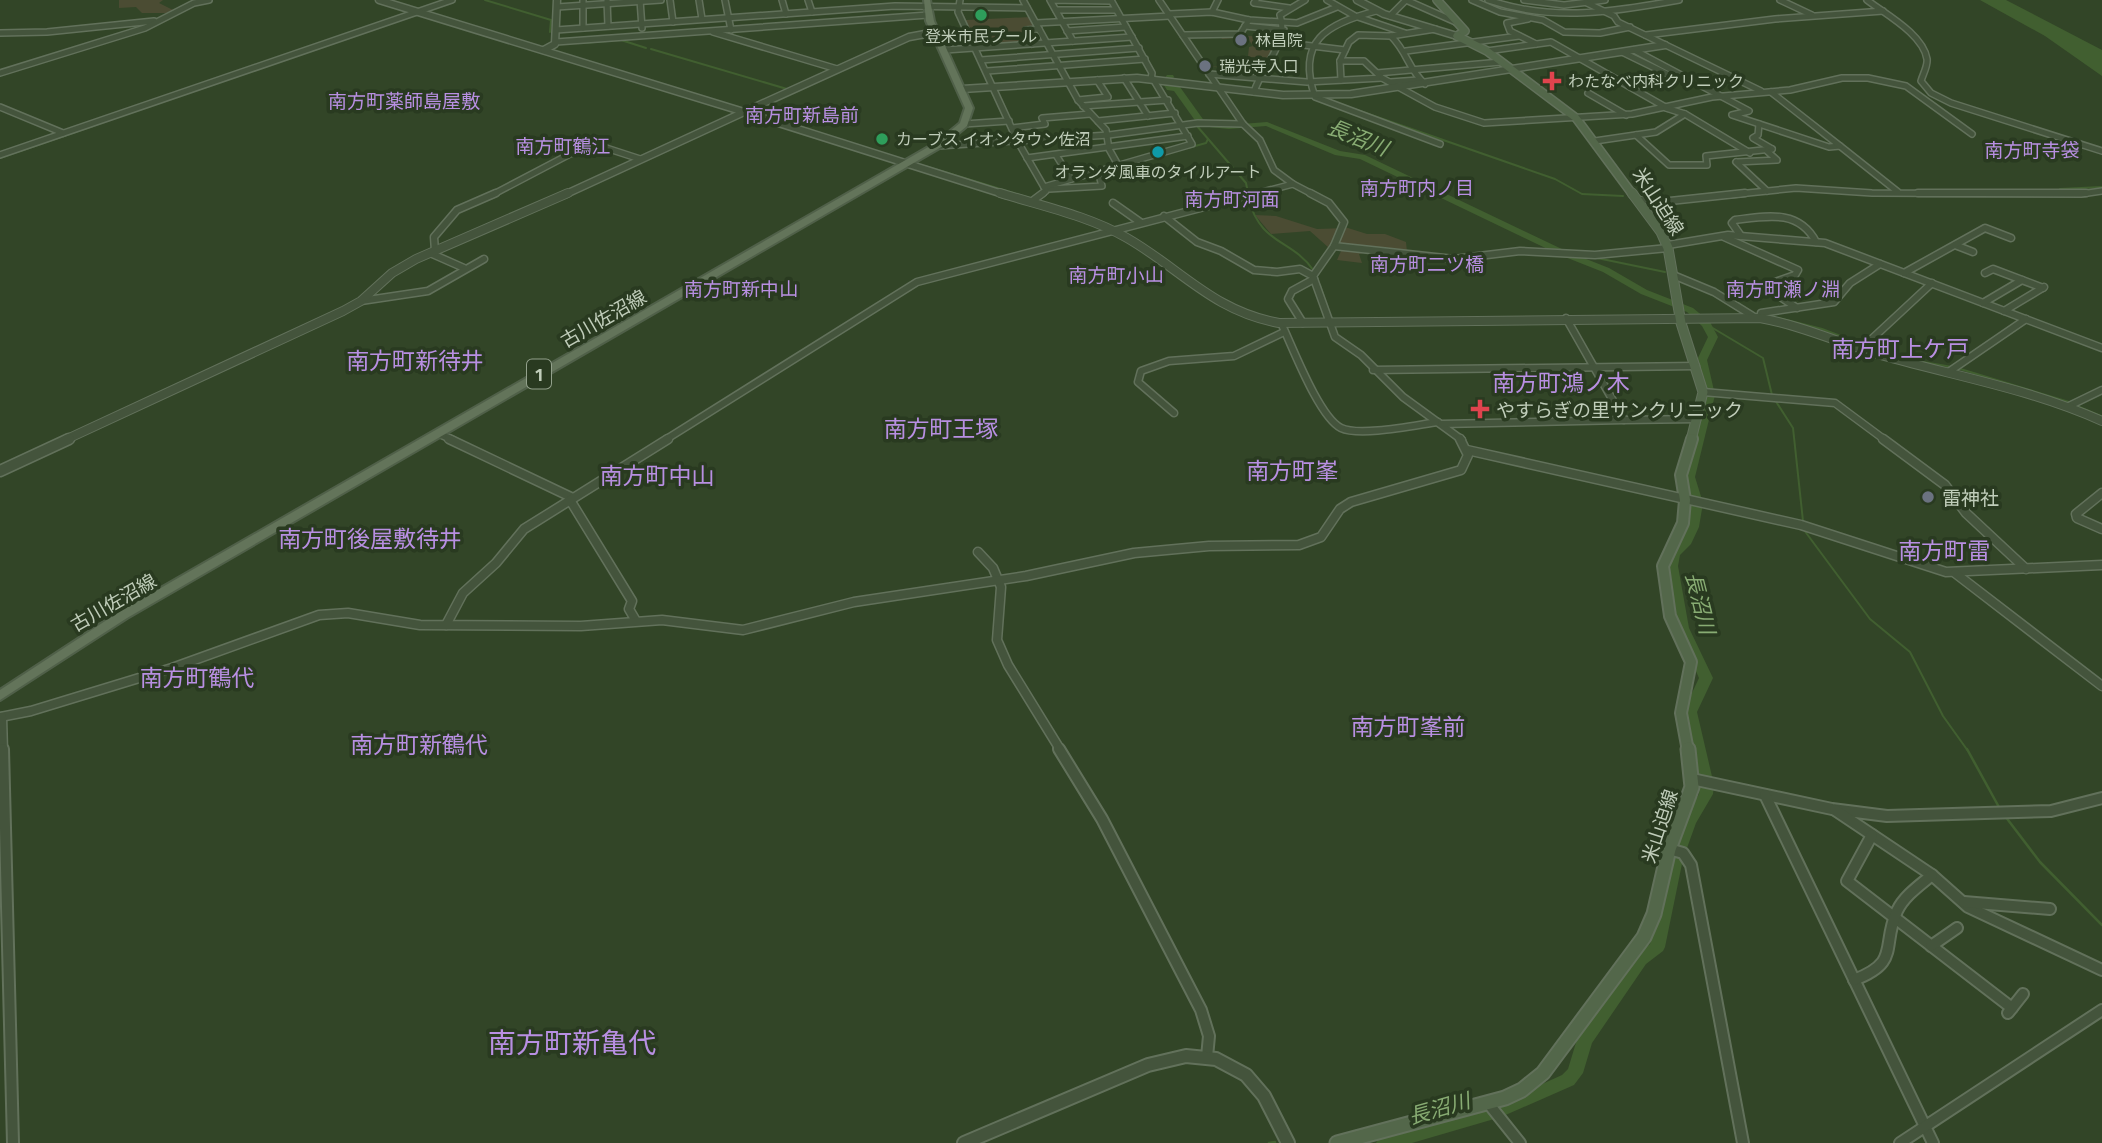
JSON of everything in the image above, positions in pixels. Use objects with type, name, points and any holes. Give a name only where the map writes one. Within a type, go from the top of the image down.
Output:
[{"type":"main road","points":[[1437,0],[1465,32],[1457,36]]},
{"type":"main road","points":[[927,7],[968,106],[964,124]]},
{"type":"main road","name":"米山迫線","points":[[1337,1143],[1494,1109],[1543,1073],[1633,956],[1654,914],[1697,780],[1681,713],[1690,662],[1670,616],[1663,566],[1665,555],[1683,523],[1685,500],[1681,475],[1707,392],[1678,310],[1668,246],[1636,197],[1576,118],[1488,51],[1457,36]]},
{"type":"main road","name":"古川佐沼線","points":[[0,696],[111,622],[908,165],[938,146],[964,124]]},
{"type":"street","points":[[0,73],[139,30],[194,3],[209,0]]},
{"type":"street","points":[[379,0],[1113,229],[1238,315],[1268,322],[1566,318],[1678,310],[1698,317],[1758,316],[1834,302],[1850,283],[1880,264]]},
{"type":"street","points":[[0,155],[452,0]]},
{"type":"street","points":[[556,43],[557,4],[661,0]]},
{"type":"street","points":[[670,0],[673,22]]},
{"type":"street","points":[[699,0],[702,19]]},
{"type":"street","points":[[725,0],[731,30]]},
{"type":"street","points":[[782,0],[786,13]]},
{"type":"street","points":[[808,0],[812,12]]},
{"type":"street","points":[[837,0],[840,10]]},
{"type":"street","points":[[866,0],[868,8]]},
{"type":"street","points":[[1023,0],[1078,100],[1109,135],[1109,149],[1120,166]]},
{"type":"street","points":[[1031,202],[1045,189],[1071,179],[1191,145],[1123,18],[1111,1],[1050,0],[1073,41]]},
{"type":"street","points":[[1159,0],[1243,125],[1260,140],[1274,170],[1293,184],[1324,200],[1340,214],[1344,225],[1334,246],[1314,277],[1292,291],[1288,299],[1303,323]]},
{"type":"street","points":[[1212,12],[1218,0]]},
{"type":"street","points":[[1256,0],[1254,3],[1289,8]]},
{"type":"street","points":[[1254,92],[1284,30],[1279,16],[1305,0]]},
{"type":"street","points":[[1327,0],[1355,16],[1411,34]]},
{"type":"street","points":[[1357,0],[1376,11],[1457,36]]},
{"type":"street","points":[[1390,16],[1406,0],[1458,23]]},
{"type":"street","points":[[1472,0],[1500,12],[1535,17],[1607,13],[1679,0]]},
{"type":"street","points":[[1488,0],[1535,17],[1564,32],[1600,33],[1630,27]]},
{"type":"street","points":[[1524,0],[1542,4],[1605,0]]},
{"type":"street","points":[[1780,0],[1813,16]]},
{"type":"street","points":[[1867,0],[1906,31],[1926,56],[1927,67],[1916,81],[1915,87]]},
{"type":"street","points":[[641,1],[643,36]]},
{"type":"street","points":[[607,2],[608,26]]},
{"type":"street","points":[[583,3],[583,28]]},
{"type":"street","points":[[556,30],[868,8],[895,3],[927,7]]},
{"type":"street","points":[[544,50],[556,43],[731,30],[958,3],[1027,8]]},
{"type":"street","points":[[958,3],[1017,142],[1045,189]]},
{"type":"street","points":[[1587,3],[1665,45],[1763,92]]},
{"type":"street","points":[[1536,44],[1510,31],[1507,23],[1535,17],[1542,4]]},
{"type":"street","points":[[1036,23],[1212,12],[1249,20],[1300,23],[1337,7]]},
{"type":"street","points":[[1056,10],[1116,10]]},
{"type":"street","points":[[1376,11],[1355,16],[1326,30],[1306,63],[1307,82],[1314,95],[1440,144]]},
{"type":"street","points":[[1646,35],[1883,11]]},
{"type":"street","points":[[0,33],[47,32],[164,19]]},
{"type":"street","points":[[1183,35],[1240,34],[1249,20]]},
{"type":"street","points":[[1245,26],[1284,30]]},
{"type":"street","points":[[1068,31],[1126,27]]},
{"type":"street","points":[[1032,44],[1026,30],[1039,29]]},
{"type":"street","points":[[1341,80],[1340,61],[1356,35],[1391,36],[1435,29]]},
{"type":"street","points":[[713,31],[837,69]]},
{"type":"street","points":[[0,471],[361,301],[392,273],[432,252],[475,236],[909,37],[936,32]]},
{"type":"street","points":[[1391,36],[1406,51],[1412,71],[1422,82]]},
{"type":"street","points":[[1406,51],[1519,36]]},
{"type":"street","points":[[945,50],[1132,37]]},
{"type":"street","points":[[1279,42],[1345,50]]},
{"type":"street","points":[[1488,51],[1551,42],[1667,108],[1697,119],[1750,153]]},
{"type":"street","points":[[1390,82],[1455,79],[1665,45]]},
{"type":"street","points":[[981,60],[1139,48]]},
{"type":"street","points":[[1634,50],[1749,111],[1732,115],[1829,147],[1840,146]]},
{"type":"street","points":[[1622,52],[1667,74]]},
{"type":"street","points":[[987,71],[1145,59]]},
{"type":"street","points":[[1340,61],[1364,61],[1382,78],[1400,89],[1435,107],[1484,124],[1626,115],[1725,96],[1771,92],[1851,77],[1915,87],[1951,103],[2102,151]]},
{"type":"street","points":[[1377,73],[1501,62]]},
{"type":"street","points":[[1440,69],[1455,79]]},
{"type":"street","points":[[1922,76],[1927,89],[1951,103]]},
{"type":"street","points":[[1211,77],[1307,82],[1382,78]]},
{"type":"street","points":[[962,89],[1124,78],[1154,79],[1254,92],[1314,95],[1400,89],[1422,82]]},
{"type":"street","points":[[1124,78],[1148,116]]},
{"type":"street","points":[[1078,100],[1108,96],[1097,80]]},
{"type":"street","points":[[1908,86],[1972,134]]},
{"type":"street","points":[[1771,92],[1898,192]]},
{"type":"street","points":[[1588,93],[1626,115]]},
{"type":"street","points":[[1083,106],[1168,100]]},
{"type":"street","points":[[948,138],[961,123],[968,106]]},
{"type":"street","points":[[0,107],[63,134]]},
{"type":"street","points":[[1098,121],[1175,113]]},
{"type":"street","points":[[1012,128],[1045,124],[1042,118],[1090,114]]},
{"type":"street","points":[[1595,141],[1669,127],[1685,114]]},
{"type":"street","points":[[964,124],[1009,121]]},
{"type":"street","points":[[938,146],[1109,135],[1200,123],[1243,125]]},
{"type":"street","points":[[1636,135],[1669,165],[1707,165],[1706,156],[1772,149],[1753,138],[1758,135],[1759,124]]},
{"type":"street","points":[[1080,136],[1086,151]]},
{"type":"street","points":[[1027,158],[1109,149],[1188,136]]},
{"type":"street","points":[[432,252],[435,237],[457,210],[518,183],[565,156],[600,146],[640,159]]},
{"type":"street","points":[[1737,162],[1777,160],[1767,150]]},
{"type":"street","points":[[1056,155],[1071,179]]},
{"type":"street","points":[[1729,155],[1767,191]]},
{"type":"street","points":[[1045,189],[1102,186],[1101,173],[1120,166]]},
{"type":"street","points":[[446,625],[463,593],[496,563],[519,533],[917,282],[1293,184]]},
{"type":"street","points":[[1636,197],[1670,201],[1767,191],[2081,194],[2102,191]]},
{"type":"street","points":[[1113,203],[1140,222]]},
{"type":"street","points":[[13,1143],[1,717],[172,668],[319,615],[348,613],[420,625],[581,626],[662,620],[743,630],[854,602],[998,580],[1134,553],[1209,546],[1287,547],[1311,542],[1325,533],[1344,505],[1368,495],[1461,470],[1468,456],[1462,440],[1403,397],[1373,370],[1361,355],[1335,337],[1314,277],[1300,269],[1277,272],[1254,270],[1190,237],[1164,216]]},
{"type":"street","points":[[1741,236],[1732,223],[1735,220],[1792,216],[1801,221],[1816,242]]},
{"type":"street","points":[[1904,273],[1985,228],[2011,238]]},
{"type":"street","points":[[1334,246],[1454,259],[1520,251],[1595,255],[1721,236],[1816,242],[2102,348]]},
{"type":"street","points":[[1721,236],[1798,270],[1795,275],[1764,286],[1797,308]]},
{"type":"street","points":[[1955,245],[1973,252]]},
{"type":"street","points":[[432,252],[464,268]]},
{"type":"street","points":[[361,301],[421,293],[443,284],[464,268],[484,259]]},
{"type":"street","points":[[1985,273],[1993,269],[2045,287],[2004,311]]},
{"type":"street","points":[[1673,275],[1714,292],[1758,316],[2006,384],[2072,405],[2102,421]]},
{"type":"street","points":[[1983,303],[2022,280]]},
{"type":"street","points":[[1864,346],[1921,290],[1932,283]]},
{"type":"street","points":[[1566,318],[1624,420]]},
{"type":"street","points":[[1951,369],[2026,319]]},
{"type":"street","points":[[1174,413],[1139,382],[1141,371],[1160,362],[1191,357],[1218,359],[1252,351],[1283,328],[1325,412],[1340,428],[1372,431],[1440,423],[1697,419]]},
{"type":"street","points":[[1373,370],[1696,366]]},
{"type":"street","points":[[2072,405],[2102,390]]},
{"type":"street","points":[[1707,392],[1835,404],[1945,485],[1966,513],[2026,569]]},
{"type":"street","points":[[437,433],[571,499],[632,601],[629,609],[636,621]]},
{"type":"street","points":[[1467,450],[1803,526],[1940,571],[1955,573],[2102,565]]},
{"type":"street","points":[[2102,493],[2076,514],[2102,529]]},
{"type":"street","points":[[978,552],[993,568],[998,580],[1001,597],[997,631],[1000,648],[1022,692],[1102,819],[1201,1010],[1209,1036],[1207,1057]]},
{"type":"street","points":[[1955,573],[2102,686]]},
{"type":"street","points":[[1697,780],[1832,808],[1901,816],[2069,809],[2102,799]]},
{"type":"street","points":[[1761,794],[1934,1143]]},
{"type":"street","points":[[1832,808],[1932,875],[1961,902],[2102,970]]},
{"type":"street","points":[[1872,835],[1847,881],[2010,1011],[2023,995]]},
{"type":"street","points":[[1675,851],[1691,865],[1743,1143]]},
{"type":"street","points":[[1854,980],[1874,970],[1887,959],[1893,944],[1895,918],[1908,896],[1932,875]]},
{"type":"street","points":[[1961,902],[2050,909]]},
{"type":"street","points":[[1931,946],[1957,928]]},
{"type":"street","points":[[1900,1143],[2102,1010]]},
{"type":"street","points":[[964,1143],[1148,1065],[1186,1056],[1207,1057],[1232,1065],[1246,1074],[1264,1096],[1286,1139]]},
{"type":"street","points":[[1494,1109],[1520,1143]]},
{"type":"shaded area","points":[[119,0],[163,0],[159,3],[173,10],[166,13],[142,13],[136,7],[119,8]]},
{"type":"shaded area","points":[[1980,0],[2006,0],[2102,50],[2102,76],[2045,36]]},
{"type":"shaded area","points":[[960,8],[966,20],[1030,17],[1034,26],[1023,27],[1030,42],[977,47]]},
{"type":"shaded area","points":[[1219,34],[1280,38],[1263,65],[1206,67],[1256,63],[1260,60],[1248,56],[1249,47],[1253,46],[1247,37],[1222,39]]},
{"type":"shaded area","points":[[1255,215],[1276,216],[1317,229],[1348,228],[1367,234],[1385,234],[1406,242],[1407,252],[1380,249],[1359,254],[1362,263],[1337,260],[1341,251],[1329,248],[1310,231],[1271,234]]},
{"type":"waterway","points":[[485,0],[551,20],[550,32]]},
{"type":"waterway","points":[[582,43],[621,40],[646,48]]},
{"type":"waterway","points":[[651,49],[787,89]]},
{"type":"waterway","name":"長沼川","points":[[1170,77],[1166,82],[1170,88],[1177,89],[1202,124],[1229,127],[1267,124],[1338,153],[1362,157],[1563,253],[1606,270],[1644,292],[1690,310],[1706,324],[1713,337],[1702,360],[1710,395],[1689,477],[1697,503],[1693,527],[1685,544],[1674,554],[1672,566],[1683,628],[1706,678],[1690,712],[1707,785],[1706,794],[1689,823],[1676,859],[1657,947],[1640,960],[1584,1041],[1575,1073],[1568,1080],[1501,1110],[1385,1143]]},
{"type":"waterway","points":[[1340,104],[1555,179],[1582,194],[1623,196]]},
{"type":"waterway","points":[[0,158],[93,126]]},
{"type":"waterway","points":[[1197,126],[1246,183],[1248,193]]},
{"type":"waterway","points":[[1188,148],[1206,143],[1208,139]]},
{"type":"waterway","points":[[925,166],[1030,198]]},
{"type":"waterway","points":[[2060,189],[2102,187]]},
{"type":"waterway","points":[[1697,195],[1724,192]]},
{"type":"waterway","points":[[1248,198],[1254,214],[1269,234],[1296,252],[1314,271]]},
{"type":"waterway","points":[[1597,258],[1665,272]]},
{"type":"waterway","points":[[1320,285],[1331,318]]},
{"type":"waterway","points":[[1779,318],[1822,329],[1864,345]]},
{"type":"waterway","points":[[1706,324],[1763,358],[1772,395]]},
{"type":"waterway","points":[[1869,347],[1904,357]]},
{"type":"waterway","points":[[1923,362],[1952,367]]},
{"type":"waterway","points":[[1957,368],[2069,402]]},
{"type":"waterway","points":[[1775,400],[1793,428],[1803,521]]},
{"type":"waterway","points":[[2077,406],[2101,416]]},
{"type":"waterway","points":[[1804,530],[1870,619],[1910,652],[1943,716],[1968,751]]},
{"type":"waterway","points":[[1967,749],[2000,809]]},
{"type":"waterway","points":[[2005,816],[2040,862],[2102,925]]},
{"type":"waterway","points":[[1269,1143],[1275,1142]]},
{"type":"place","name":"登米市民プール","points":[[981,15]]},
{"type":"place","name":"林昌院","points":[[1241,40]]},
{"type":"place","name":"瑞光寺入口","points":[[1205,66]]},
{"type":"place","name":"わたなべ内科クリニック","points":[[1552,81]]},
{"type":"place","name":"カーブス イオンタウン佐沼","points":[[882,139]]},
{"type":"place","name":"オランダ風車のタイルアート","points":[[1158,152]]},
{"type":"place","name":"やすらぎの里サンクリニック","points":[[1480,409]]},
{"type":"place","name":"雷神社","points":[[1928,497]]},
{"type":"district","name":"南方町薬師島屋敷","points":[[404,100]]},
{"type":"district","name":"南方町新島前","points":[[802,114]]},
{"type":"district","name":"南方町鶴江","points":[[563,145]]},
{"type":"district","name":"南方町寺袋","points":[[2032,149]]},
{"type":"district","name":"南方町内ノ目","points":[[1417,187]]},
{"type":"district","name":"南方町河面","points":[[1232,198]]},
{"type":"district","name":"南方町二ツ橋","points":[[1427,263]]},
{"type":"district","name":"南方町小山","points":[[1116,274]]},
{"type":"district","name":"南方町新中山","points":[[741,288]]},
{"type":"district","name":"南方町瀬ノ淵","points":[[1783,288]]},
{"type":"district","name":"南方町上ケ戸","points":[[1900,348]]},
{"type":"district","name":"南方町新待井","points":[[415,360]]},
{"type":"district","name":"南方町鴻ノ木","points":[[1561,382]]},
{"type":"district","name":"南方町王塚","points":[[941,428]]},
{"type":"district","name":"南方町峯","points":[[1292,470]]},
{"type":"district","name":"南方町中山","points":[[657,475]]},
{"type":"district","name":"南方町後屋敷待井","points":[[370,538]]},
{"type":"district","name":"南方町雷","points":[[1944,550]]},
{"type":"district","name":"南方町鶴代","points":[[197,677]]},
{"type":"district","name":"南方町峯前","points":[[1408,726]]},
{"type":"district","name":"南方町新鶴代","points":[[419,744]]},
{"type":"district","name":"南方町新亀代","points":[[572,1042]]}]
